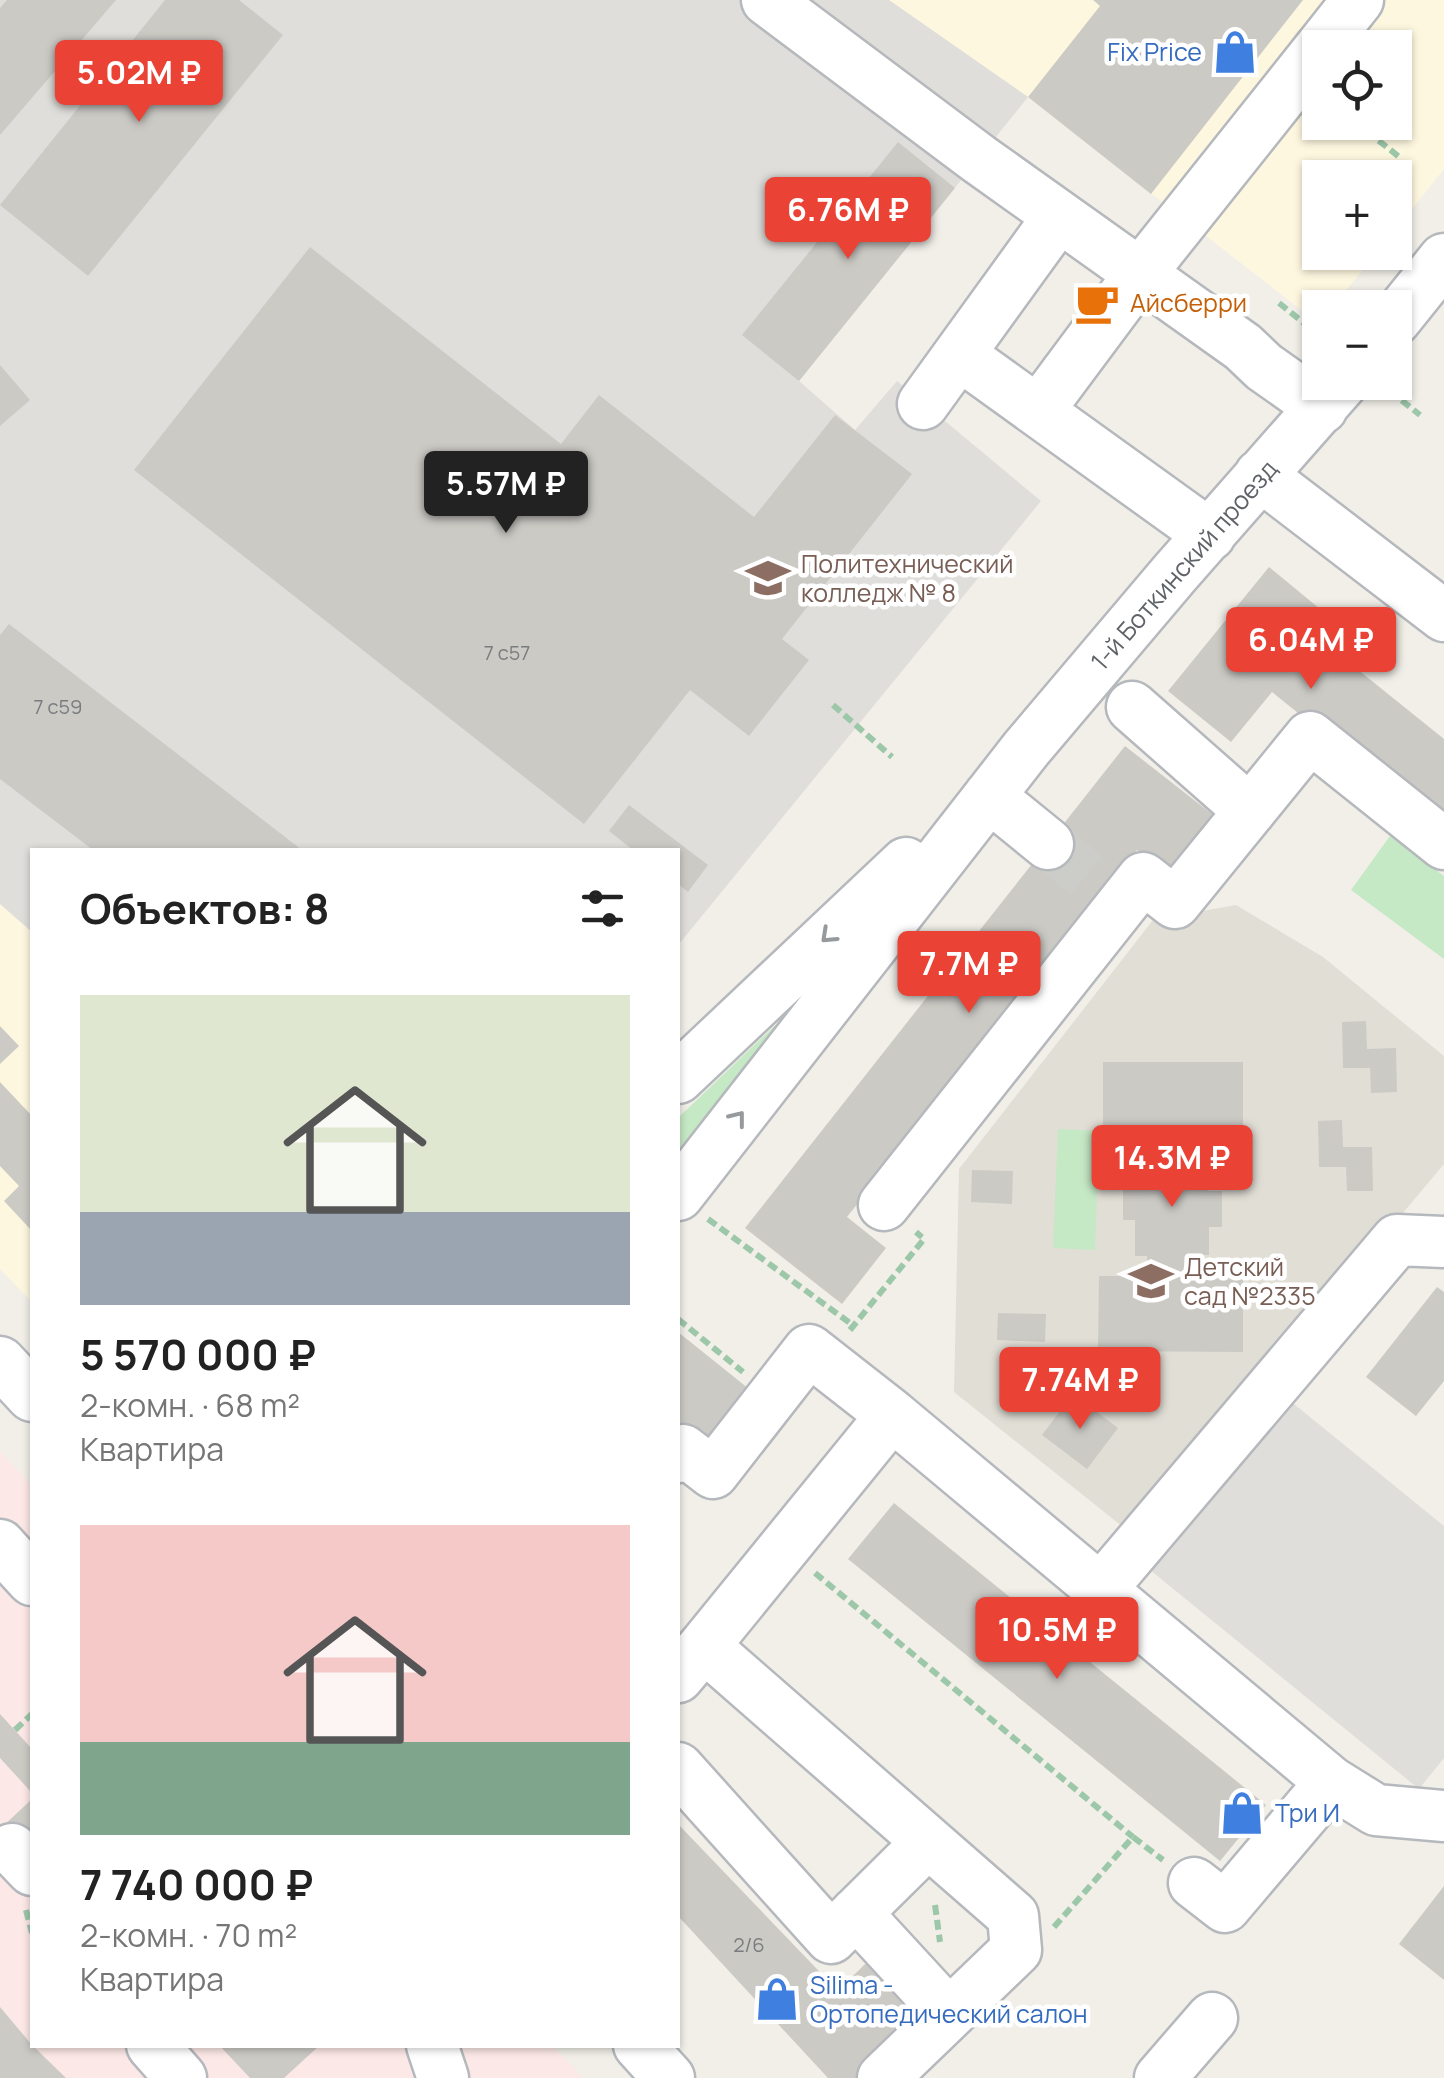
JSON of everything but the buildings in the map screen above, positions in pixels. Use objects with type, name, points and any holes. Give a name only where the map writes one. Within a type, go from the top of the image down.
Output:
[{"type":"street","points":[[767,0],[979,160],[1140,274],[1302,366]]},
{"type":"street","points":[[1334,30],[1358,0]]},
{"type":"street","points":[[1038,411],[1140,274],[1302,71]]},
{"type":"street","points":[[923,404],[1059,216]]},
{"type":"street","points":[[1412,298],[1444,258]]},
{"type":"street","points":[[960,356],[1210,535]]},
{"type":"street","name":"1-й Боткинский проезд","points":[[692,1206],[1026,749],[1260,475],[1345,400]]},
{"type":"street","points":[[1260,475],[1444,616]]},
{"type":"street","points":[[1132,707],[1250,811]]},
{"type":"street","points":[[884,1205],[1114,897],[1143,878],[1175,904],[1310,737],[1444,844]]},
{"type":"street","name":"1-й Боткинский проезд","points":[[680,1076],[1026,749]]},
{"type":"street","points":[[989,796],[1048,844]]},
{"type":"street","points":[[1101,1589],[1396,1240],[1444,1242]]},
{"type":"street","points":[[680,1454],[683,1450],[713,1473],[810,1350],[839,1344],[892,1415],[1332,1782],[1376,1810],[1444,1816]]},
{"type":"street","points":[[0,1362],[30,1394]]},
{"type":"street","points":[[883,2078],[1016,1950],[1013,1916],[928,1842],[690,1661],[892,1415]]},
{"type":"street","points":[[0,1545],[30,1578]]},
{"type":"street","points":[[680,1770],[831,1938],[928,1842]]},
{"type":"street","points":[[1194,1883],[1224,1907],[1332,1782]]},
{"type":"street","points":[[856,1913],[948,2013]]},
{"type":"street","points":[[1160,2078],[1212,2018]]},
{"type":"street","points":[[155,2048],[181,2078]]},
{"type":"street","points":[[433,2048],[442,2078]]},
{"type":"street","points":[[642,2048],[669,2078]]},
{"type":"path","points":[[1378,140],[1402,159]]},
{"type":"path","points":[[1279,303],[1302,322]]},
{"type":"path","points":[[1371,400],[1420,415]]},
{"type":"path","points":[[833,705],[892,757]]},
{"type":"path","points":[[692,1206],[839,1344],[924,1239],[884,1205]]},
{"type":"path","points":[[680,1322],[773,1396]]},
{"type":"path","points":[[784,1548],[1194,1883]]},
{"type":"path","points":[[15,1730],[30,1716]]},
{"type":"path","points":[[1014,1932],[1052,1930],[1133,1837]]},
{"type":"path","points":[[928,1842],[948,2013]]},
{"type":"shaded area","points":[[0,0],[889,0],[1028,97],[799,381],[855,430],[897,381],[1041,501],[680,943],[680,848],[30,848],[30,930],[0,904]]},
{"type":"shaded area","points":[[889,0],[1444,0],[1444,169],[1412,209],[1412,160],[1302,160],[1302,270],[1363,270],[1346,290],[1302,290],[1302,311],[1028,97]]},
{"type":"shaded area","points":[[0,904],[30,930],[30,1300],[0,1269]]},
{"type":"shaded area","name":"Детский сад №2335","points":[[1236,905],[1323,957],[1444,1056],[1444,1164],[1133,1535],[954,1392],[959,1169],[1153,920]]},
{"type":"shaded area","points":[[1278,1391],[1444,1526],[1444,1758],[1419,1789],[1139,1561]]},
{"type":"shaded area","points":[[0,1451],[30,1484],[30,2048],[555,2048],[583,2078],[0,2078]]},
{"type":"green space","points":[[1390,836],[1444,876],[1444,959],[1351,890]]},
{"type":"green space","points":[[836,967],[680,1151],[680,1116]]},
{"type":"green space","points":[[1058,1129],[1099,1131],[1095,1250],[1053,1248]]},
{"type":"tunnel","points":[[1048,844],[1105,890]]},
{"type":"place","name":"Fix Price","points":[[1235,52]]},
{"type":"place","name":"Айсберри","points":[[1097,303]]},
{"type":"place","name":"Политехнический колледж № 8","points":[[768,578]]},
{"type":"place","name":"Детский сад №2335","points":[[1151,1281]]},
{"type":"place","name":"Три И","points":[[1242,1813]]},
{"type":"place","name":"Silima - Ортопедический салон","points":[[777,1999]]}]
